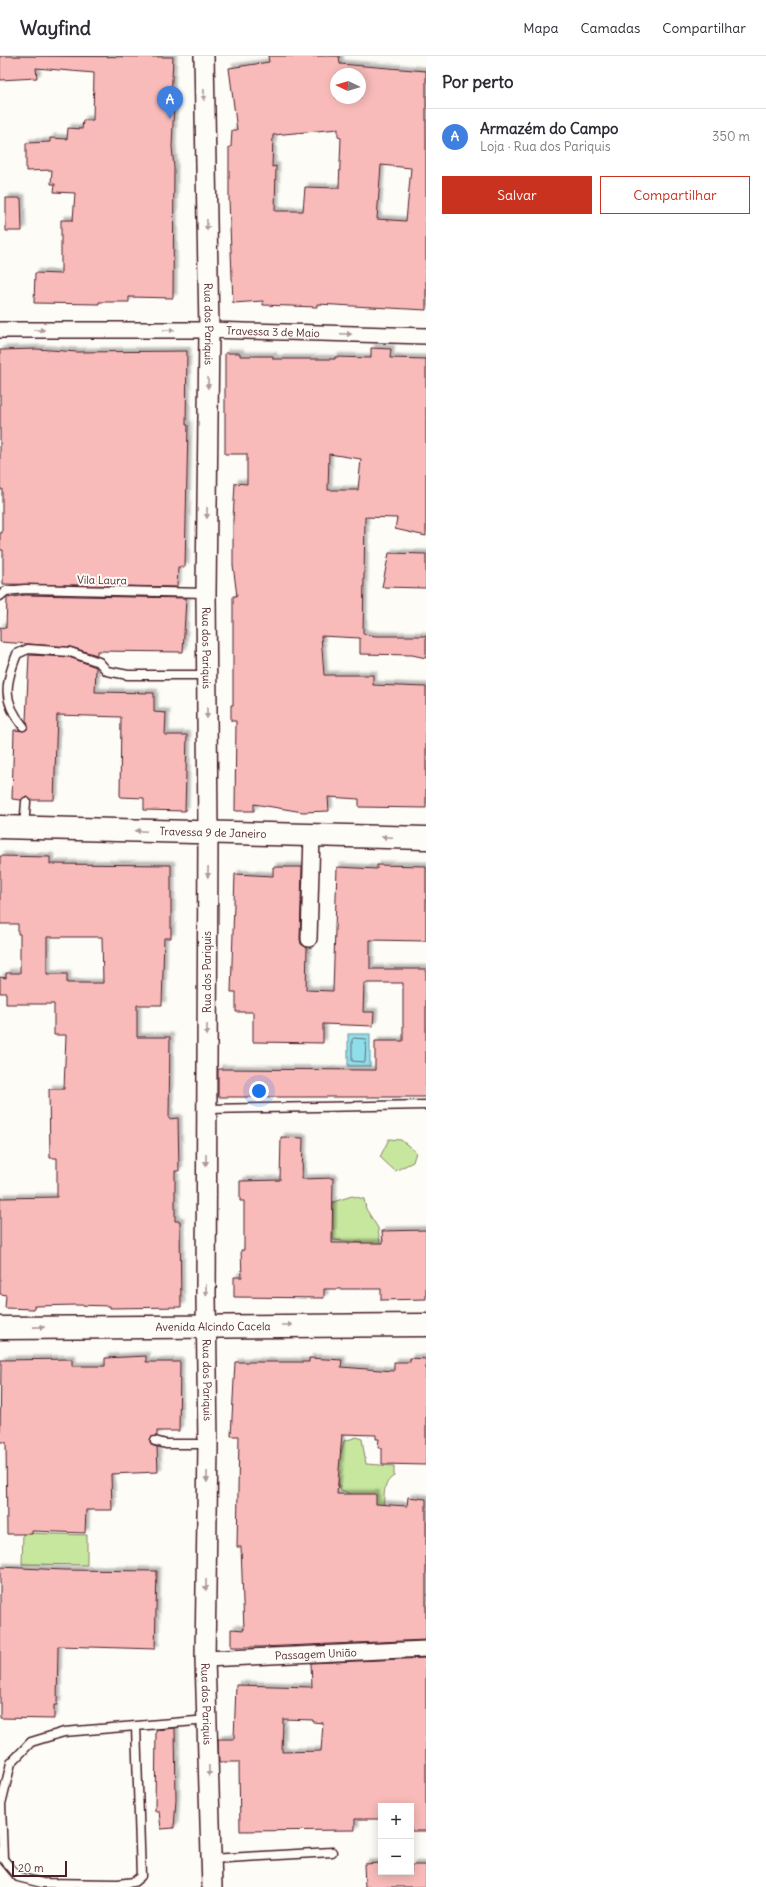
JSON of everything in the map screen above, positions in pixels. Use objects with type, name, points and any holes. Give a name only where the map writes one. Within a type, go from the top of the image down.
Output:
[{"type":"main road","name":"Travessa 9 de Janeiro","points":[[0,827],[426,838]]},
{"type":"main road","name":"Avenida Alcindo Cacela","points":[[0,1328],[426,1325]]},
{"type":"street","name":"Rua dos Pariquis","points":[[204,56],[209,330],[206,593],[208,833],[206,1326],[208,1444],[206,1659],[212,1887]]},
{"type":"street","name":"Travessa 3 de Maio","points":[[0,330],[209,330],[426,336]]},
{"type":"street","points":[[309,939],[312,835]]},
{"type":"street","name":"Passagem União","points":[[206,1659],[426,1649]]},
{"type":"lane","name":"Vila Laura","points":[[0,596],[6,591],[25,589],[206,593]]},
{"type":"lane","points":[[23,726],[12,713],[7,696],[8,675],[17,654],[28,649],[70,652],[99,662],[107,671],[128,675],[207,675]]},
{"type":"lane","points":[[24,828],[26,802]]},
{"type":"lane","points":[[207,1109],[426,1105]]},
{"type":"lane","points":[[155,1441],[166,1444],[208,1444]]},
{"type":"lane","points":[[136,1726],[141,1876],[134,1882],[118,1884],[42,1883],[18,1877],[3,1859],[1,1804],[11,1763],[31,1742],[58,1734],[136,1726],[208,1720]]},
{"type":"lane","points":[[211,1859],[332,1852]]},
{"type":"green space","points":[[389,1139],[401,1140],[416,1152],[413,1162],[395,1171],[380,1157]]},
{"type":"green space","points":[[352,1196],[364,1199],[366,1209],[378,1228],[380,1243],[373,1248],[363,1243],[333,1240],[333,1202]]},
{"type":"green space","points":[[357,1437],[362,1439],[366,1464],[394,1466],[394,1476],[390,1479],[386,1486],[383,1508],[339,1489],[338,1464],[344,1441]]},
{"type":"green space","points":[[23,1533],[87,1535],[87,1565],[22,1564]]},
{"type":"water","points":[[348,1034],[370,1034],[370,1066],[348,1066]]},
{"type":"building","points":[[0,56],[173,57],[171,100],[174,100],[172,147],[174,168],[173,298],[129,297],[129,302],[99,302],[99,304],[34,303],[35,273],[61,274],[61,220],[73,220],[75,193],[54,192],[55,184],[51,184],[52,170],[26,171],[26,143],[50,142],[50,138],[67,139],[68,128],[82,129],[83,120],[93,120],[94,73],[36,68],[37,78],[0,80]]},
{"type":"building","points":[[268,56],[339,56],[340,64],[426,71],[426,310],[317,304],[317,307],[263,305],[263,301],[233,303],[229,199],[229,147],[231,147],[232,130],[237,130],[229,68],[269,62]],"holes":[[[338,129],[338,137],[341,138],[339,188],[305,187],[303,211],[275,211],[276,166],[272,167],[273,135]],[[381,165],[411,168],[406,221],[377,219]]]},
{"type":"building","points":[[6,198],[21,198],[22,231],[6,231]]},
{"type":"building","points":[[371,348],[391,349],[390,358],[426,359],[426,536],[395,529],[397,518],[365,517],[363,634],[376,636],[426,636],[426,658],[412,655],[360,654],[360,638],[321,636],[324,675],[373,675],[373,685],[426,687],[426,808],[359,807],[359,799],[328,797],[329,811],[303,812],[254,804],[254,811],[235,811],[236,721],[231,721],[231,705],[233,705],[233,596],[237,596],[233,565],[233,520],[235,483],[247,484],[247,454],[225,454],[225,353],[240,353],[240,356],[273,356],[273,359],[335,359],[335,357],[371,358]],"holes":[[[329,454],[361,459],[358,490],[328,490]]]},
{"type":"building","points":[[37,349],[77,352],[187,351],[186,425],[188,425],[185,567],[178,567],[177,587],[3,584],[3,550],[0,550],[0,533],[2,533],[2,489],[0,489],[0,350]]},
{"type":"building","points":[[389,553],[426,554],[426,588],[382,587]]},
{"type":"building","points":[[25,595],[186,598],[183,652],[97,651],[97,655],[70,647],[0,642],[0,627],[6,628],[7,598]]},
{"type":"building","points":[[29,655],[69,657],[96,667],[95,692],[154,693],[154,712],[166,713],[165,735],[187,735],[185,811],[144,810],[144,798],[120,797],[121,717],[57,715],[54,800],[31,800],[26,797],[21,800],[12,799],[14,730],[24,731],[28,726],[26,721]]},
{"type":"building","points":[[0,856],[50,857],[50,864],[171,865],[171,938],[164,938],[162,1005],[137,1005],[137,1037],[170,1037],[169,1119],[178,1118],[179,1171],[175,1171],[175,1221],[180,1221],[181,1307],[110,1308],[110,1306],[77,1305],[34,1306],[34,1309],[5,1308],[6,1295],[0,1294],[0,1198],[57,1197],[57,1158],[50,1158],[49,1089],[64,1089],[66,1035],[54,1035],[54,1004],[6,1004],[6,993],[0,993],[0,977],[6,978],[6,973],[20,973],[20,934],[18,934],[18,924],[0,924]],"holes":[[[47,937],[102,937],[103,983],[67,983],[67,974],[47,974]]]},
{"type":"building","points":[[377,865],[426,866],[426,941],[370,940],[370,969],[426,969],[426,1097],[218,1097],[218,1069],[375,1070],[375,1041],[403,1041],[403,983],[364,983],[363,1012],[374,1012],[373,1026],[323,1024],[323,1043],[253,1042],[253,1012],[236,1012],[236,992],[231,992],[235,874],[273,876],[273,867],[302,867],[300,939],[301,944],[307,948],[306,990],[333,991],[337,867],[377,869]]},
{"type":"building","points":[[281,1137],[303,1138],[302,1179],[333,1178],[332,1243],[383,1243],[382,1231],[426,1230],[426,1299],[381,1300],[381,1289],[324,1289],[324,1298],[234,1297],[234,1277],[242,1277],[241,1250],[244,1250],[244,1201],[240,1201],[240,1181],[280,1180]]},
{"type":"building","points":[[146,1356],[146,1362],[180,1362],[179,1431],[157,1431],[157,1436],[151,1437],[150,1440],[151,1445],[157,1447],[158,1472],[111,1474],[112,1510],[86,1510],[85,1533],[32,1531],[32,1534],[7,1534],[6,1442],[0,1442],[1,1360],[72,1359],[72,1366],[105,1366],[105,1358]]},
{"type":"building","points":[[309,1358],[342,1360],[341,1367],[394,1371],[394,1362],[410,1362],[410,1358],[426,1359],[426,1465],[382,1464],[382,1448],[378,1448],[379,1439],[376,1439],[376,1435],[342,1434],[337,1494],[376,1494],[376,1504],[407,1506],[408,1497],[426,1499],[426,1640],[231,1647],[231,1629],[244,1630],[241,1547],[237,1547],[239,1436],[231,1436],[235,1362],[309,1362]]},
{"type":"building","points":[[0,1567],[64,1570],[157,1571],[155,1649],[58,1646],[57,1705],[54,1705],[54,1719],[0,1718]]},
{"type":"building","points":[[426,1658],[426,1831],[414,1831],[414,1803],[378,1803],[378,1819],[355,1819],[355,1830],[240,1831],[239,1762],[219,1762],[218,1739],[234,1739],[236,1685],[312,1687],[311,1663]],"holes":[[[283,1719],[313,1720],[313,1722],[323,1723],[321,1751],[282,1752]]]},
{"type":"building","points":[[175,1728],[176,1799],[174,1828],[161,1829],[159,1811],[155,1811],[156,1730]]},
{"type":"building","points":[[378,1863],[378,1875],[414,1875],[414,1865],[426,1865],[426,1887],[365,1887],[364,1864]]},
{"type":"place","name":"Armazém do Campo","points":[[170,119]]}]
